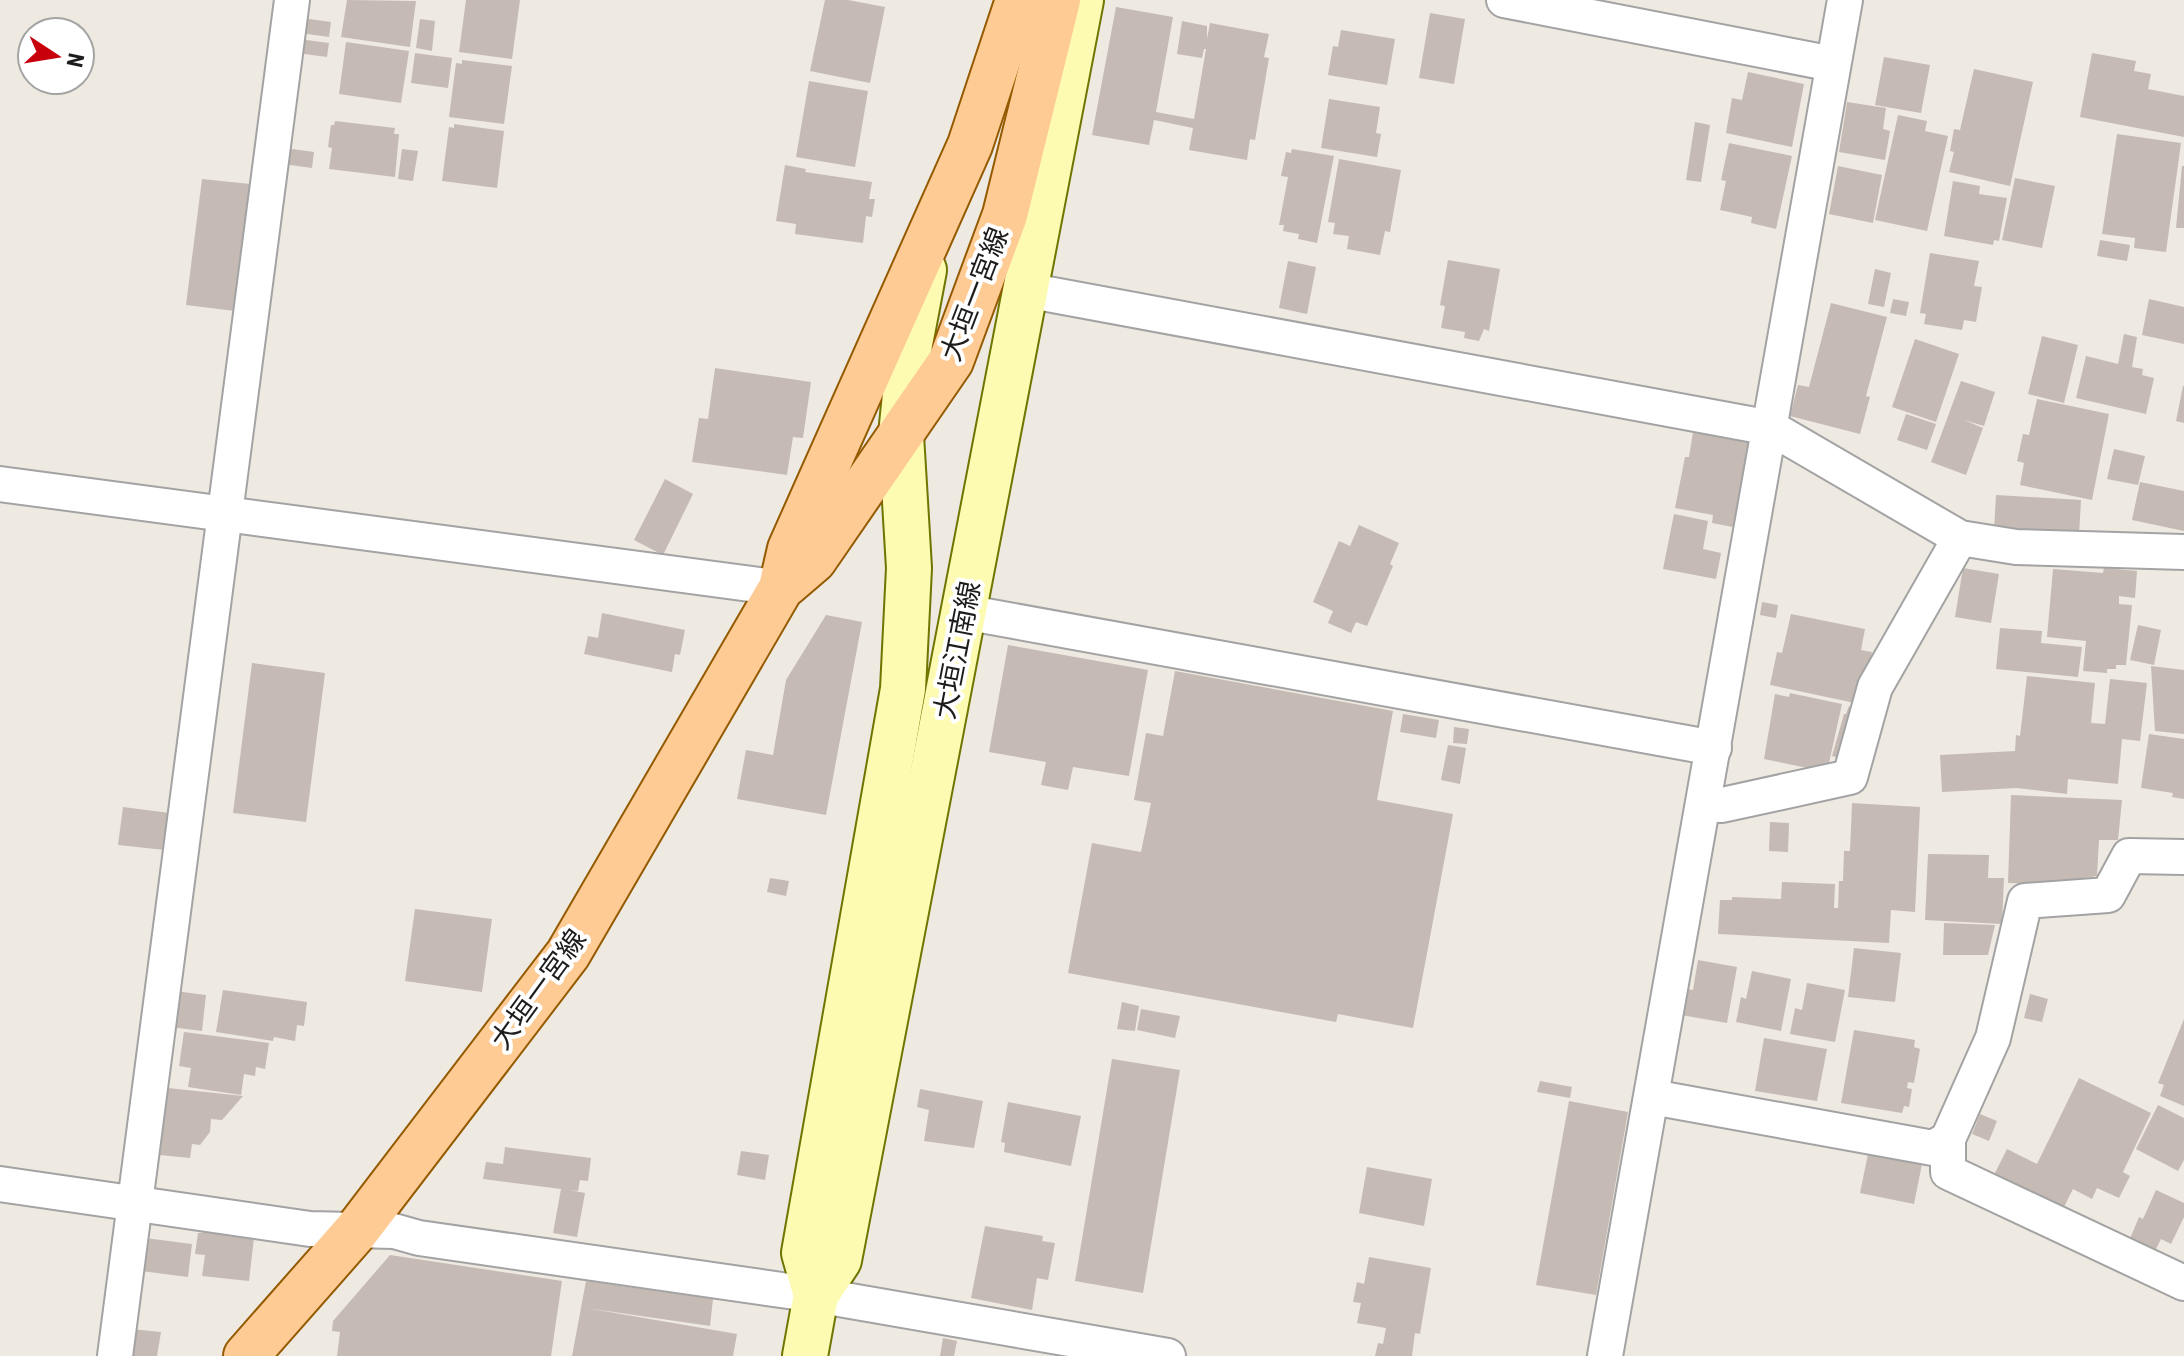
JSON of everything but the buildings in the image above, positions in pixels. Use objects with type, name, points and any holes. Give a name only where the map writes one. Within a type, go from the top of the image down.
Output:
[{"type":"main road","name":"大垣一宮線","points":[[246,1356],[357,1230],[568,954],[781,588],[790,549],[970,145],[1018,0]]},
{"type":"main road","name":"大垣一宮線","points":[[781,588],[814,560],[951,361],[1005,215],[1058,0]]},
{"type":"main road","name":"大垣江南線","points":[[805,1356],[816,1295],[839,1260],[1081,0]]},
{"type":"main road","name":"大垣江南線","points":[[816,1295],[804,1253],[903,689],[909,568],[901,435],[910,344],[931,232]]},
{"type":"street","points":[[115,1356],[292,0]]},
{"type":"street","points":[[1504,0],[1833,64]]},
{"type":"street","points":[[1605,1356],[1845,0]]},
{"type":"street","points":[[1026,290],[1771,428],[1960,538],[2016,547],[2184,552]]},
{"type":"street","points":[[0,484],[781,588]]},
{"type":"street","points":[[1704,804],[1722,805],[1850,777],[1875,687],[1960,538]]},
{"type":"street","points":[[964,612],[1714,748]]},
{"type":"street","points":[[2184,857],[2129,856],[2108,895],[2025,901],[1993,1038],[1948,1139],[1948,1172],[2184,1283]]},
{"type":"street","points":[[1652,1097],[1933,1148],[1948,1139]]},
{"type":"street","points":[[0,1184],[310,1229],[394,1231],[435,1240],[816,1295],[1168,1356]]}]
